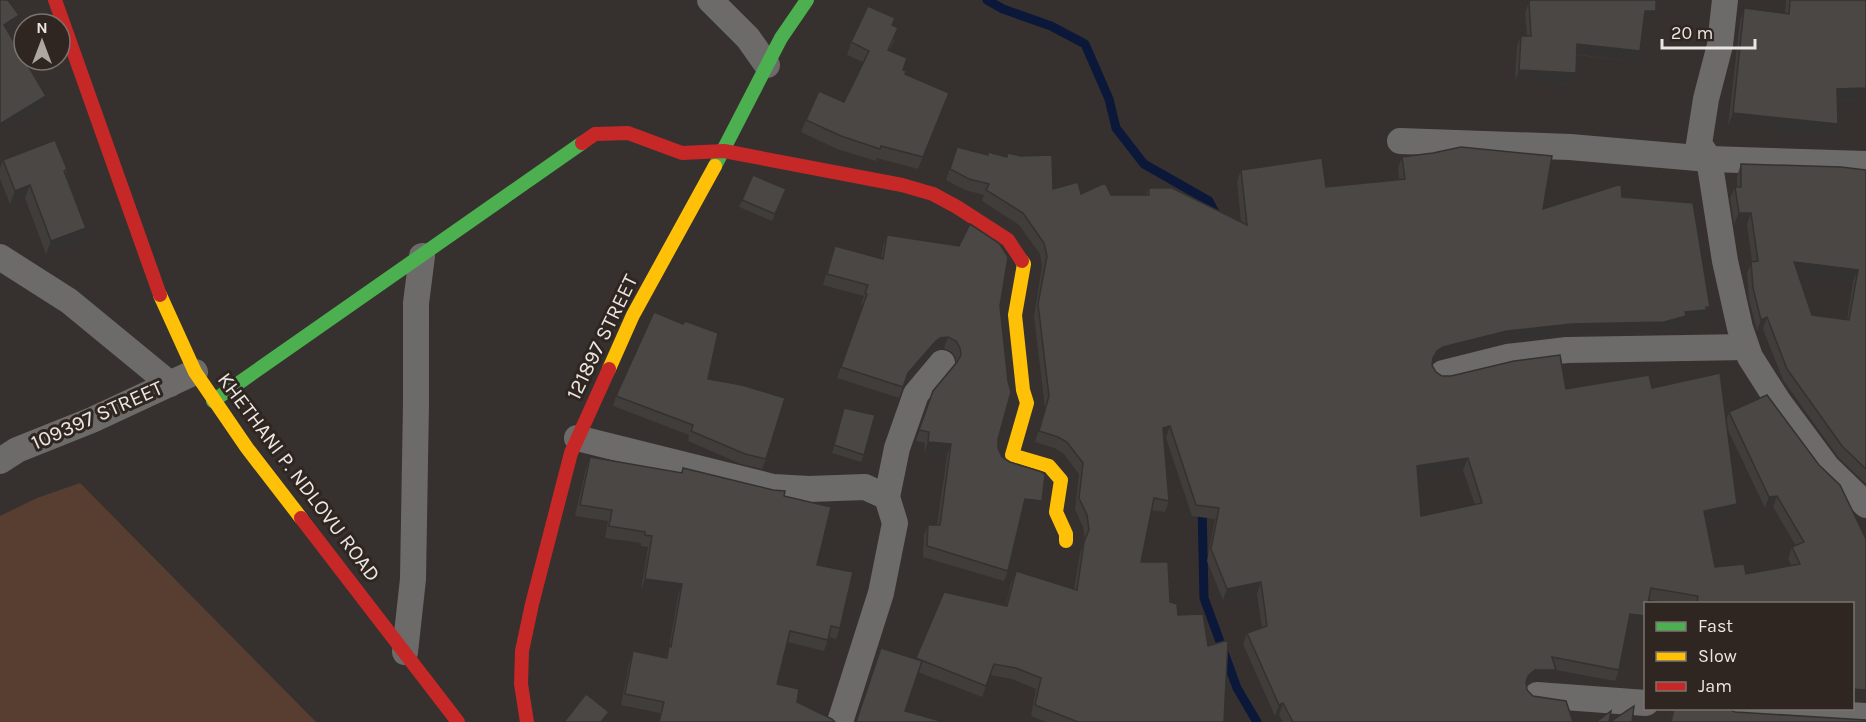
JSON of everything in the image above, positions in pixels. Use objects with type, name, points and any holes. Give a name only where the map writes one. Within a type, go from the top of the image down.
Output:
[{"type":"street","name":"KHETHANI P. NDLOVU ROAD","points":[[56,0],[160,296],[195,372],[247,448],[458,722]]},
{"type":"street","points":[[710,0],[748,38],[767,65]]},
{"type":"street","name":"121897 STREET","points":[[527,722],[521,684],[522,651],[571,453],[633,315],[724,151],[781,38],[807,0]]},
{"type":"street","points":[[1725,0],[1720,45],[1706,99],[1699,144],[1709,159],[1725,261],[1740,328],[1750,357],[1778,400],[1827,467],[1866,505]]},
{"type":"street","points":[[213,400],[595,134],[628,133],[682,153],[724,151],[902,185],[933,194],[1008,240],[1024,264],[1015,315],[1023,390],[1027,403],[1012,455],[1049,466],[1061,480],[1056,512],[1066,534],[1066,541]]},
{"type":"street","points":[[1400,141],[1570,147],[1709,159],[1866,164]]},
{"type":"street","points":[[405,652],[413,579],[416,303],[422,256]]},
{"type":"street","points":[[0,257],[69,301],[171,384]]},
{"type":"street","points":[[1443,373],[1507,357],[1567,350],[1746,346]]},
{"type":"street","points":[[840,722],[881,593],[895,523],[886,497],[897,448],[916,394],[942,363]]},
{"type":"street","name":"109397 STREET","points":[[0,461],[17,450],[92,420],[195,372]]},
{"type":"street","points":[[577,438],[773,487],[809,489],[865,487],[886,497]]},
{"type":"street","points":[[1536,695],[1644,703]]},
{"type":"street","points":[[1766,710],[1866,716]]},
{"type":"shaded area","points":[[80,483],[316,722],[0,722],[0,516],[37,498]]},
{"type":"building","points":[[0,0],[8,0],[17,12],[12,12],[12,20],[4,25],[12,39],[12,72],[32,72],[46,96],[0,124]]},
{"type":"building","points":[[1531,0],[1656,0],[1656,11],[1645,11],[1640,51],[1577,44],[1576,73],[1519,70],[1521,36],[1531,36],[1529,2]]},
{"type":"building","points":[[1790,0],[1866,0],[1866,88],[1837,89],[1838,124],[1733,113],[1744,8],[1789,14]]},
{"type":"building","points":[[868,6],[895,18],[892,25],[898,28],[888,50],[907,58],[903,70],[906,71],[905,74],[949,93],[923,157],[881,146],[880,149],[841,136],[806,120],[819,91],[844,102],[869,51],[851,42]]},
{"type":"building","points":[[55,140],[67,169],[64,171],[86,228],[51,241],[30,185],[15,191],[3,160]]},
{"type":"building","points":[[957,147],[1007,157],[1007,153],[1021,156],[1052,155],[1053,189],[1078,182],[1081,194],[1105,183],[1111,195],[1149,195],[1149,188],[1172,188],[1247,225],[1241,170],[1322,158],[1326,187],[1405,179],[1402,157],[1461,147],[1552,156],[1543,209],[1621,184],[1622,197],[1693,203],[1710,307],[1706,307],[1706,310],[1685,312],[1686,316],[1664,322],[1571,324],[1507,331],[1443,347],[1437,351],[1432,365],[1442,376],[1451,376],[1514,361],[1560,355],[1566,389],[1649,375],[1652,388],[1720,373],[1737,504],[1704,511],[1715,567],[1744,564],[1746,574],[1800,564],[1792,547],[1804,542],[1777,496],[1769,497],[1729,412],[1767,395],[1819,465],[1840,485],[1866,539],[1866,690],[1854,689],[1854,602],[1697,602],[1698,596],[1651,588],[1648,602],[1644,602],[1644,616],[1630,614],[1619,670],[1552,657],[1556,670],[1535,670],[1528,676],[1527,690],[1533,696],[1566,701],[1573,722],[1293,722],[1283,703],[1279,705],[1247,633],[1267,626],[1261,582],[1227,589],[1211,549],[1219,508],[1196,505],[1170,426],[1163,428],[1169,501],[1154,498],[1141,562],[1168,562],[1170,602],[1177,604],[1178,615],[1203,614],[1208,646],[1228,640],[1224,722],[1078,722],[1035,705],[1041,678],[1016,668],[994,664],[986,686],[916,658],[944,592],[1007,606],[1016,571],[1077,590],[1084,542],[1089,530],[1087,515],[1079,498],[1083,463],[1067,442],[1039,431],[1049,396],[1038,304],[1047,256],[1044,243],[1023,213],[986,190],[989,184],[969,179],[950,169]],"holes":[[[1468,458],[1482,503],[1421,516],[1417,466]]]},
{"type":"building","points":[[1741,164],[1866,170],[1866,469],[1842,446],[1787,369],[1767,317],[1761,320],[1753,288],[1751,262],[1758,261],[1751,213],[1739,213],[1735,187],[1741,187]],"holes":[[[1794,262],[1858,270],[1849,320],[1812,315]]]},
{"type":"building","points":[[753,175],[786,189],[775,214],[742,200]]},
{"type":"building","points":[[970,224],[999,243],[1008,257],[1000,306],[1011,392],[998,439],[998,448],[1002,457],[1010,462],[1045,475],[1042,501],[1025,499],[1008,571],[927,546],[928,525],[940,525],[951,444],[928,442],[929,432],[919,430],[933,391],[961,355],[956,341],[948,337],[940,338],[935,342],[908,373],[903,387],[841,367],[867,294],[865,293],[868,285],[827,274],[835,246],[883,259],[887,235],[959,246]]},
{"type":"building","points":[[654,312],[683,324],[685,321],[718,333],[708,379],[742,385],[785,398],[766,459],[745,454],[691,431],[693,425],[616,396]]},
{"type":"building","points":[[844,408],[875,415],[864,455],[834,445]]},
{"type":"building","points":[[590,457],[682,473],[683,468],[785,491],[784,496],[831,507],[817,565],[853,572],[840,628],[831,626],[828,640],[790,631],[777,684],[799,689],[797,702],[835,722],[659,722],[664,702],[625,694],[633,651],[667,658],[682,584],[645,579],[652,536],[645,535],[645,532],[609,526],[612,510],[580,505]]},
{"type":"building","points":[[881,648],[922,661],[905,711],[944,722],[856,722]]},
{"type":"building","points":[[586,694],[609,712],[601,722],[564,722]]},
{"type":"building","points":[[1634,706],[1632,722],[1610,722]]},
{"type":"building","points":[[1674,710],[1731,710],[1866,720],[1866,722],[1671,722]]},
{"type":"building","points":[[1611,711],[1609,722],[1596,722]]},
{"type":"waterway","points":[[987,0],[1003,9],[1051,26],[1085,44],[1109,99],[1116,128],[1144,164],[1209,201],[1219,220]]},
{"type":"waterway","points":[[1202,506],[1204,598],[1237,688],[1257,722]]},
{"type":"traffic: fast","points":[[715,166],[781,38],[807,0]]},
{"type":"traffic: fast","points":[[213,401],[582,143]]},
{"type":"traffic: slow","points":[[609,369],[633,315],[715,166]]},
{"type":"traffic: slow","points":[[1022,261],[1024,264],[1015,315],[1023,390],[1027,403],[1012,455],[1049,466],[1061,480],[1056,512],[1066,534],[1066,541]]},
{"type":"traffic: slow","points":[[160,295],[195,372],[247,448],[301,518]]},
{"type":"traffic: jam","points":[[55,0],[160,295]]},
{"type":"traffic: jam","points":[[582,143],[595,134],[628,133],[682,153],[724,151],[902,185],[933,194],[957,207],[1008,240],[1022,261]]},
{"type":"traffic: jam","points":[[527,722],[521,684],[522,651],[532,604],[571,453],[609,369]]},
{"type":"traffic: jam","points":[[301,518],[458,722]]}]
